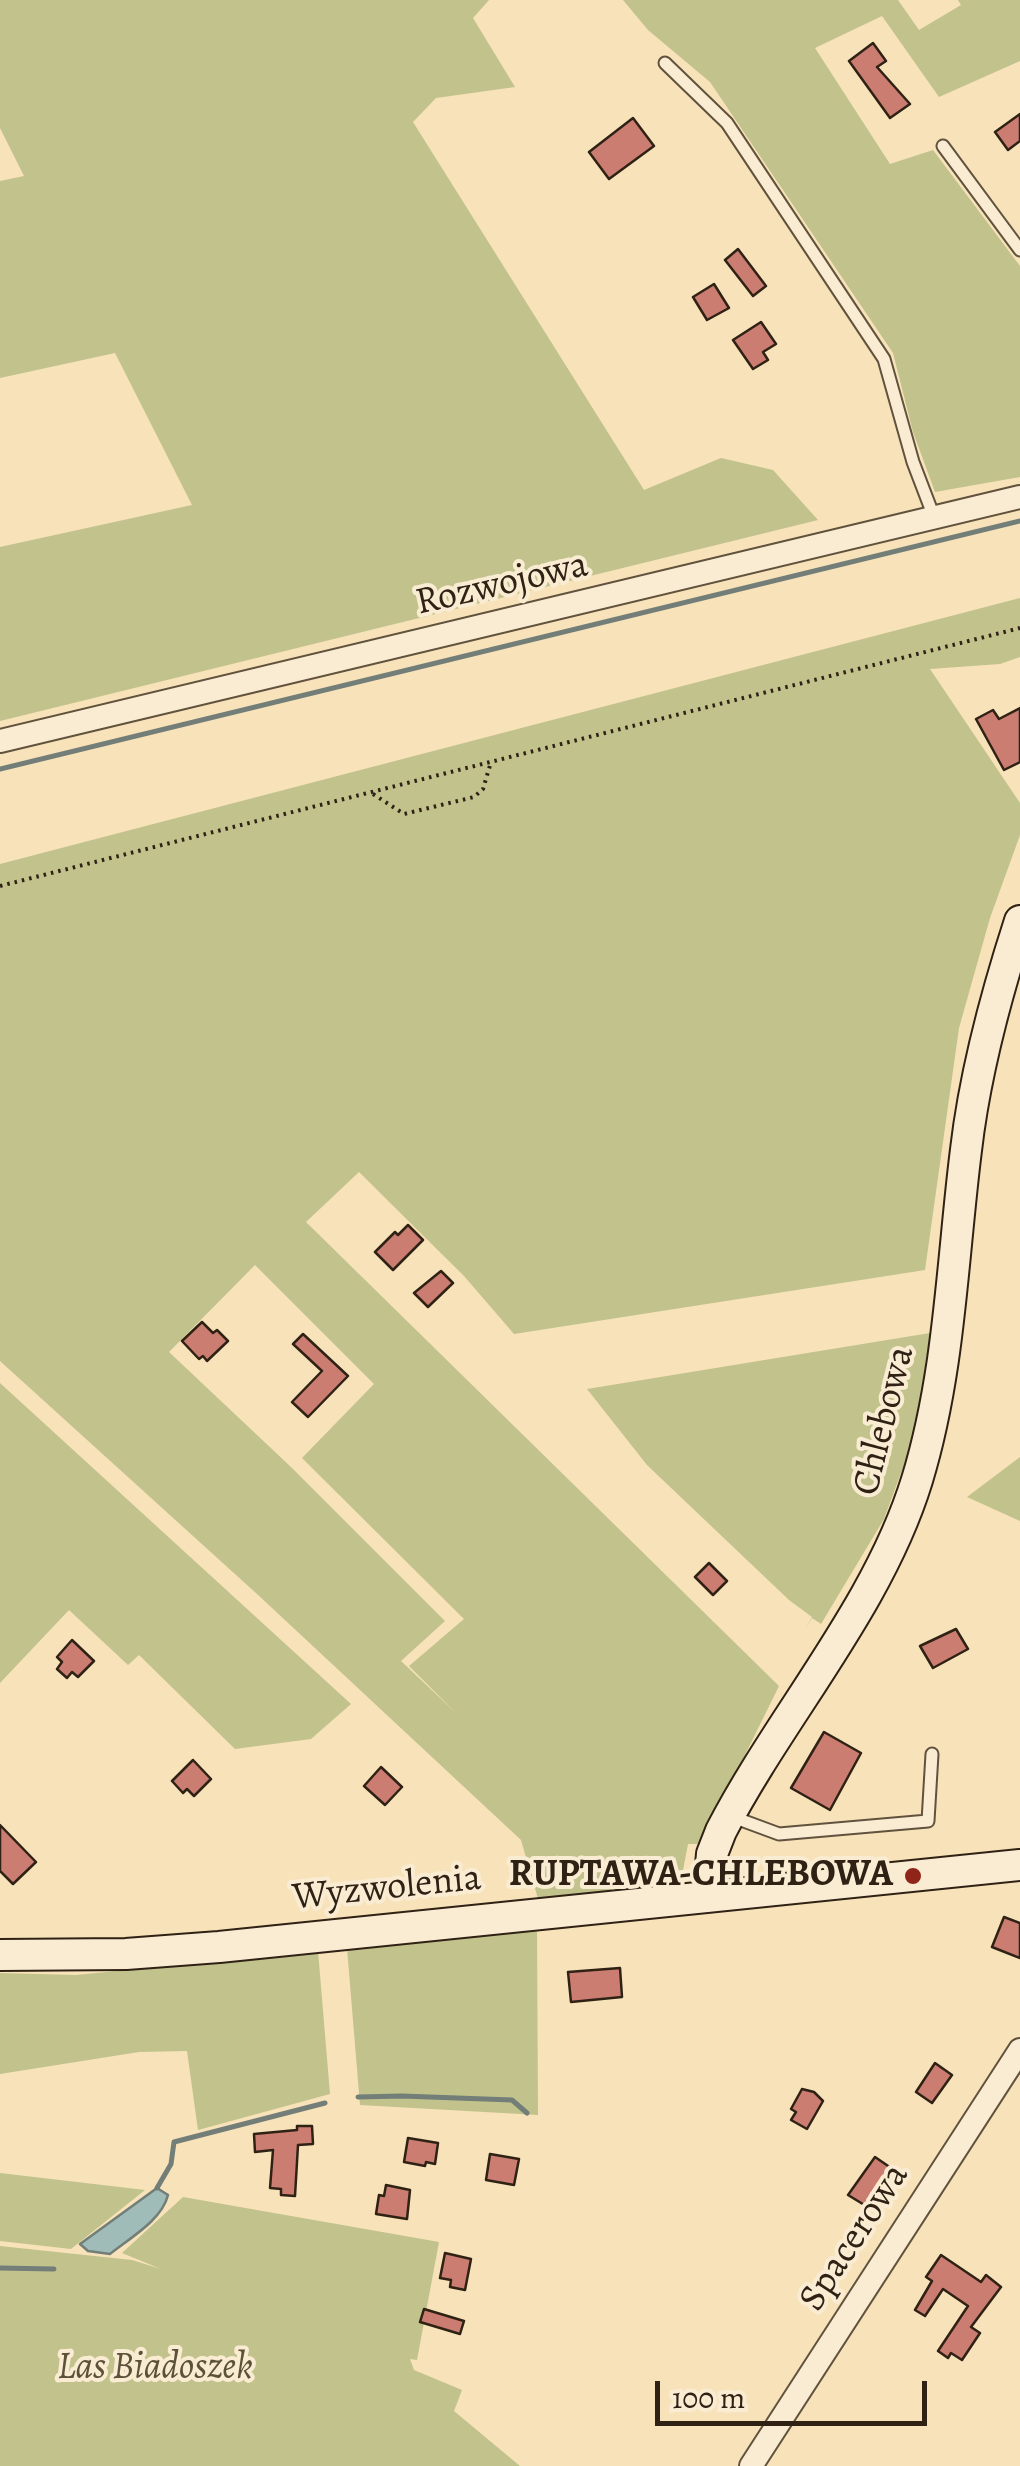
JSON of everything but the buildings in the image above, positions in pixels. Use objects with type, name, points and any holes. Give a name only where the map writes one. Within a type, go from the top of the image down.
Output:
[{"type":"street","name":"Rozwojowa","points":[[0,741],[1020,496]]},
{"type":"street","name":"Chlebowa","points":[[708,1897],[712,1854],[729,1816],[864,1596],[916,1482],[941,1387],[974,1100],[996,1000],[1020,921]]},
{"type":"street","name":"Wyzwolenia","points":[[0,1955],[126,1954],[219,1947],[1020,1865]]},
{"type":"street","name":"Spacerowa","points":[[751,2466],[1020,2050]]},
{"type":"lane","points":[[665,63],[727,123],[884,358],[913,462],[934,517]]},
{"type":"lane","points":[[943,146],[1020,250]]},
{"type":"lane","points":[[729,1816],[780,1834],[928,1821],[932,1754]]},
{"type":"path","points":[[0,886],[1020,628]]},
{"type":"path","points":[[372,792],[404,814],[469,799],[482,789],[491,762]]},
{"type":"green space","points":[[0,0],[489,0],[473,18],[515,87],[436,98],[413,122],[644,490],[721,458],[773,470],[818,520],[0,721],[0,547],[192,505],[115,353],[0,378],[0,181],[24,176],[0,128]]},
{"type":"green space","points":[[623,0],[898,0],[919,30],[961,5],[958,0],[1020,0],[1020,61],[939,97],[882,16],[815,48],[890,164],[933,150],[1020,266],[1020,477],[935,492],[913,432],[893,353],[710,82],[648,30]]},
{"type":"green space","points":[[1020,598],[1020,657],[1000,664],[930,669],[1020,803],[1020,835],[990,918],[959,1028],[925,1270],[514,1334],[464,1276],[359,1172],[306,1222],[779,1686],[701,1844],[688,1844],[680,1886],[539,1902],[521,1840],[0,1361],[0,864]],"holes":[[[255,1265],[374,1384],[302,1458],[464,1619],[409,1666],[456,1713],[401,1661],[445,1621],[169,1352]]]},
{"type":"green space","points":[[930,1333],[916,1432],[884,1519],[821,1624],[812,1618],[805,1630],[812,1617],[789,1600],[647,1465],[587,1389]]},
{"type":"green space","points":[[0,1383],[351,1704],[311,1739],[235,1749],[139,1655],[128,1665],[69,1610],[0,1683]]},
{"type":"green space","points":[[1020,1457],[1020,1521],[967,1497]]},
{"type":"green space","points":[[537,1928],[538,2115],[360,2105],[347,1948]]},
{"type":"green space","points":[[318,1951],[330,2094],[198,2130],[187,2051],[139,2052],[0,2074],[0,1973],[76,1975]]},
{"type":"green space","points":[[0,2173],[145,2190],[71,2249],[0,2241]]},
{"type":"green space","name":"Las Biadoszek","points":[[183,2197],[439,2242],[417,2360],[410,2359],[414,2370],[462,2390],[454,2411],[520,2466],[0,2466],[0,2246],[132,2260],[161,2269],[122,2253]]},
{"type":"water","points":[[157,2188],[168,2195],[159,2213],[110,2254],[88,2251],[80,2244]]},
{"type":"waterway","points":[[0,769],[1020,521]]},
{"type":"waterway","points":[[358,2097],[512,2100],[527,2113]]},
{"type":"waterway","points":[[157,2188],[171,2164],[174,2142],[325,2103]]},
{"type":"waterway","points":[[0,2268],[54,2269]]},
{"type":"place","name":"RUPTAWA-CHLEBOWA","points":[[913,1876]]}]
